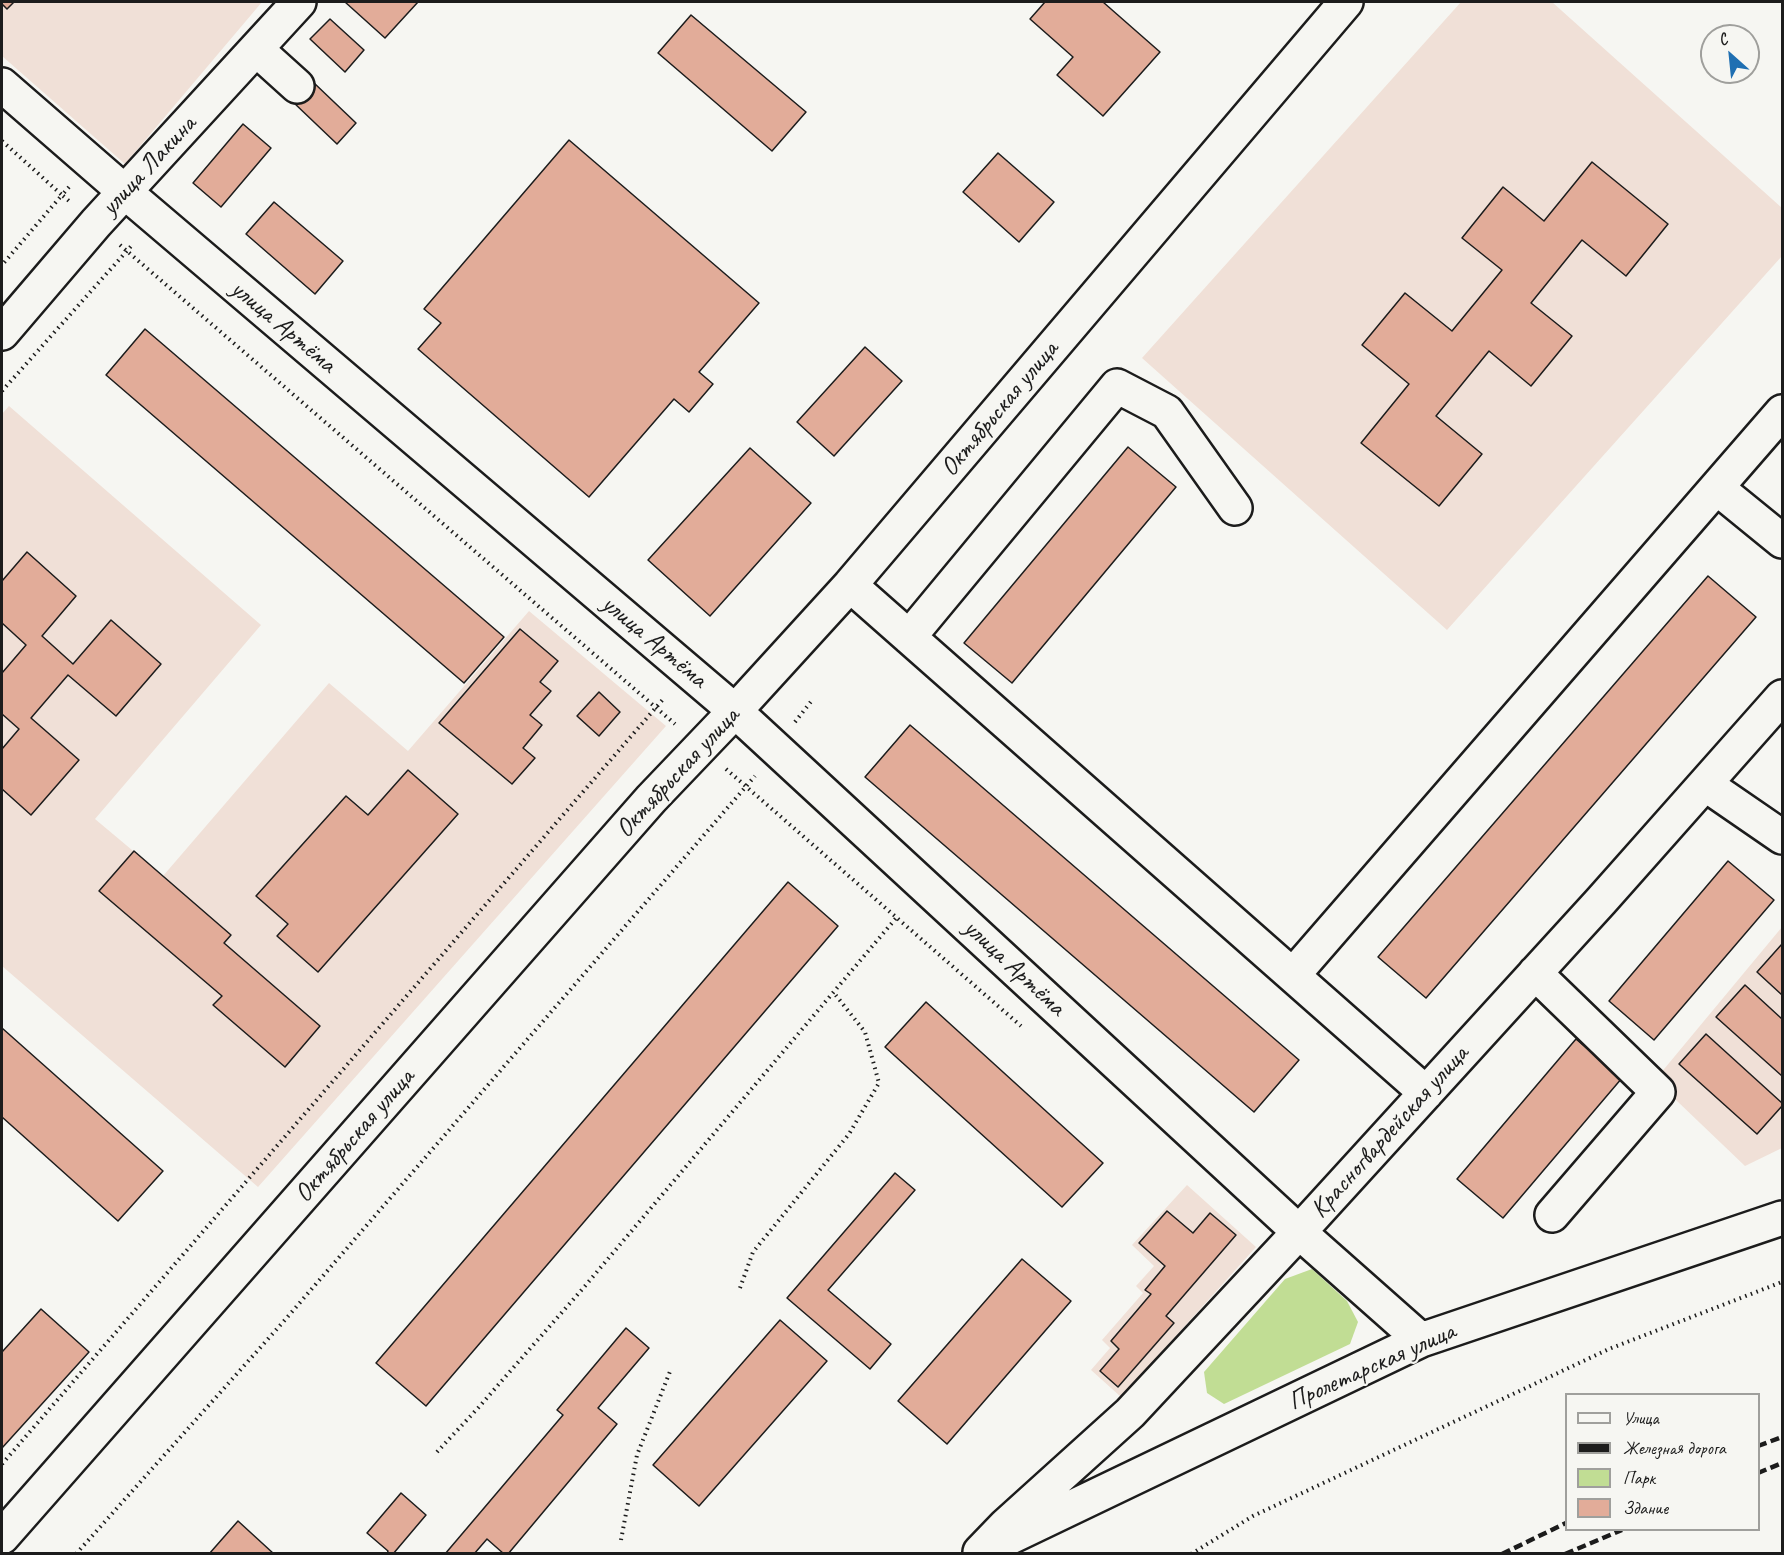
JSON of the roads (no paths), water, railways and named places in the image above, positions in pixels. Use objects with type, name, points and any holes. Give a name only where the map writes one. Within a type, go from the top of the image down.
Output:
[{"type":"street","name":"улица Лакина","points":[[2,333],[96,223],[299,2]]},
{"type":"street","name":"Октябрьская улица","points":[[2,1537],[651,799],[850,585],[1346,2]]},
{"type":"street","points":[[256,49],[297,86]]},
{"type":"street","name":"улица Артёма","points":[[2,85],[124,192],[735,711],[1299,1232],[1421,1340]]},
{"type":"street","points":[[909,637],[1117,387],[1167,412],[1235,508]]},
{"type":"street","points":[[1293,975],[1782,412]]},
{"type":"street","points":[[1717,488],[1782,541]]},
{"type":"street","points":[[850,585],[1426,1093]]},
{"type":"street","name":"Красногвардейская улица","points":[[979,1553],[1006,1525],[1130,1413],[1426,1093],[1782,697]]},
{"type":"street","points":[[1705,784],[1782,837]]},
{"type":"street","points":[[1535,973],[1658,1092],[1552,1215]]},
{"type":"street","name":"Пролетарская улица","points":[[979,1553],[1421,1340],[1782,1218]]},
{"type":"railway","points":[[1760,1445],[1782,1437]]},
{"type":"railway","points":[[1760,1472],[1782,1463]]},
{"type":"railway","points":[[1502,1554],[1565,1523]]},
{"type":"railway","points":[[1565,1554],[1620,1531]]}]
